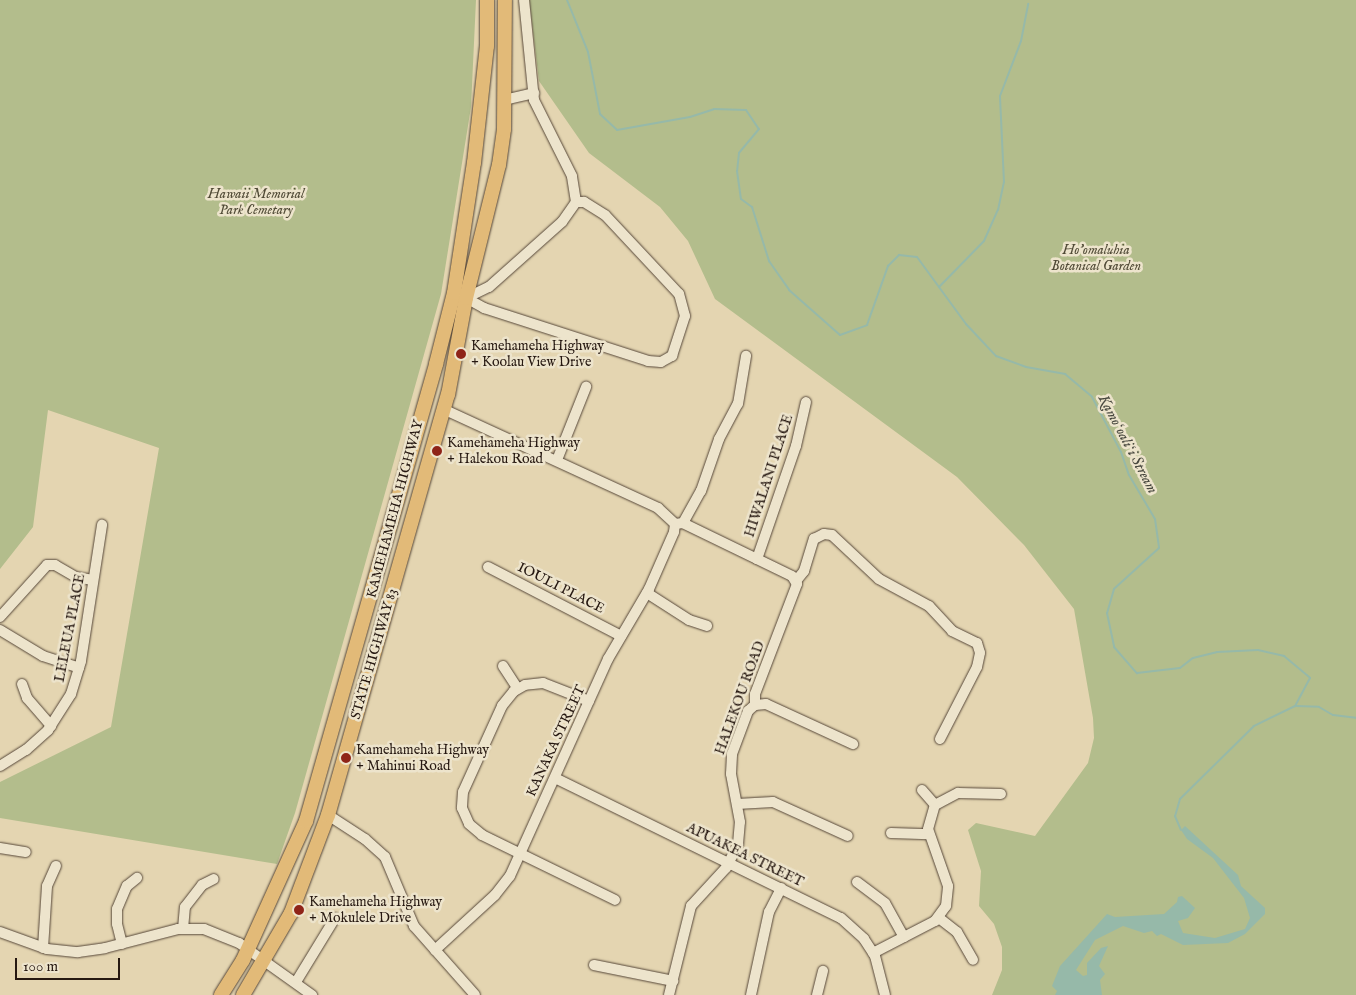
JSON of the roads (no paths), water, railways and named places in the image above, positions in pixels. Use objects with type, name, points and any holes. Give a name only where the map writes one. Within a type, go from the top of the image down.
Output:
[{"type":"main road","name":"KAMEHAMEHA HIGHWAY","points":[[460,296],[483,97],[487,0]]},
{"type":"main road","name":"KAMEHAMEHA HIGHWAY","points":[[221,995],[248,949],[284,872],[311,803],[424,403],[498,173],[504,129],[505,0]]},
{"type":"main road","points":[[483,97],[504,100]]},
{"type":"main road","name":"STATE HIGHWAY 83","points":[[243,995],[291,913],[328,815],[443,409],[463,328],[460,296]]},
{"type":"main road","points":[[424,403],[443,409]]},
{"type":"main road","points":[[387,538],[405,543]]},
{"type":"main road","points":[[311,803],[328,815]]},
{"type":"street","points":[[460,296],[489,287],[562,222],[576,202],[572,176],[538,113],[534,93],[524,0]]},
{"type":"street","points":[[504,100],[534,93]]},
{"type":"street","points":[[460,296],[484,308],[648,361],[661,362],[672,356],[684,316],[680,294],[605,215],[584,202],[576,202]]},
{"type":"street","name":"KANAKA STREET","points":[[435,950],[501,889],[521,854],[589,701],[621,636],[647,593],[674,532],[697,499],[718,439],[738,404],[746,356]]},
{"type":"street","points":[[557,460],[586,387]]},
{"type":"street","name":"HIWALANI PLACE","points":[[757,559],[798,438],[806,402]]},
{"type":"street","points":[[443,409],[658,508],[679,523],[757,559],[796,581]]},
{"type":"street","name":"LELEUA PLACE","points":[[0,766],[26,750],[51,726],[71,694],[79,668],[102,525]]},
{"type":"street","name":"HALEKOU ROAD","points":[[669,995],[691,906],[730,863],[740,837],[737,804],[731,774],[732,754],[748,711],[755,705],[755,694],[796,589],[796,581],[804,572],[812,541],[820,535],[832,535],[879,578],[928,606],[952,630],[977,644],[980,653],[977,667],[940,739]]},
{"type":"street","points":[[0,617],[47,565],[55,565],[76,577],[93,580]]},
{"type":"street","name":"IOULI PLACE","points":[[488,567],[621,636]]},
{"type":"street","points":[[647,593],[689,620],[708,626]]},
{"type":"street","points":[[0,630],[51,660],[79,668]]},
{"type":"street","points":[[503,666],[518,689]]},
{"type":"street","points":[[22,684],[27,698],[51,726]]},
{"type":"street","points":[[589,701],[548,684],[531,684],[518,689],[502,706],[463,792],[462,802],[464,813],[473,828],[615,900]]},
{"type":"street","points":[[755,705],[766,704],[853,744]]},
{"type":"street","name":"APUAKEA STREET","points":[[555,778],[841,918],[857,931],[873,953],[882,974],[886,995]]},
{"type":"street","points":[[922,790],[935,804]]},
{"type":"street","points":[[873,953],[938,918],[946,906],[948,890],[929,834],[928,818],[935,804],[958,793],[1001,794]]},
{"type":"street","points":[[737,804],[773,802],[848,836]]},
{"type":"street","points":[[328,815],[365,839],[385,857],[414,926],[475,995]]},
{"type":"street","points":[[891,833],[910,836],[929,834]]},
{"type":"street","points":[[0,848],[26,852]]},
{"type":"street","points":[[43,948],[47,886],[56,866]]},
{"type":"street","points":[[122,944],[117,924],[117,909],[127,886],[137,878]]},
{"type":"street","points":[[183,929],[185,907],[202,885],[214,879]]},
{"type":"street","points":[[857,882],[885,902],[904,937]]},
{"type":"street","points":[[751,995],[769,912],[781,888]]},
{"type":"street","points":[[296,982],[335,918]]},
{"type":"street","points":[[938,918],[957,932],[973,960]]},
{"type":"street","points":[[0,932],[43,948],[78,952],[122,944],[183,929],[213,931],[248,949],[312,995]]},
{"type":"street","points":[[594,964],[673,981]]},
{"type":"street","points":[[817,995],[823,971]]},
{"type":"waterway","name":"Kamoʻoaliʻi Stream","points":[[567,0],[588,52],[600,114],[617,130],[690,117],[714,109],[746,110],[759,129],[739,153],[737,171],[741,199],[752,207],[769,261],[789,290],[840,335],[867,325],[888,266],[899,255],[917,257],[966,324],[996,356],[1026,367],[1065,374],[1092,397],[1121,452],[1129,475],[1155,519],[1159,548],[1114,589],[1107,613],[1114,647],[1137,673],[1180,668],[1193,658],[1217,652],[1258,650],[1284,656],[1310,678],[1295,706],[1254,726],[1180,799],[1175,816],[1181,830]]},
{"type":"waterway","points":[[939,287],[984,241],[998,210],[1004,182],[1000,96],[1021,41],[1028,4]]},
{"type":"waterway","points":[[1296,706],[1319,707],[1333,715],[1356,718]]},
{"type":"place","name":"Kamehameha Highway + Koolau View Drive","points":[[461,354]]},
{"type":"place","name":"Kamehameha Highway + Halekou Road","points":[[437,451]]},
{"type":"place","name":"Kamehameha Highway + Mahinui Road","points":[[346,758]]},
{"type":"place","name":"Kamehameha Highway + Mokulele Drive","points":[[299,910]]},
{"type":"park label","name":"Hawaii Memorial Park Cemetary","points":[[256,202]]},
{"type":"park label","name":"Ho'omaluhia Botanical Garden","points":[[1096,258]]}]
